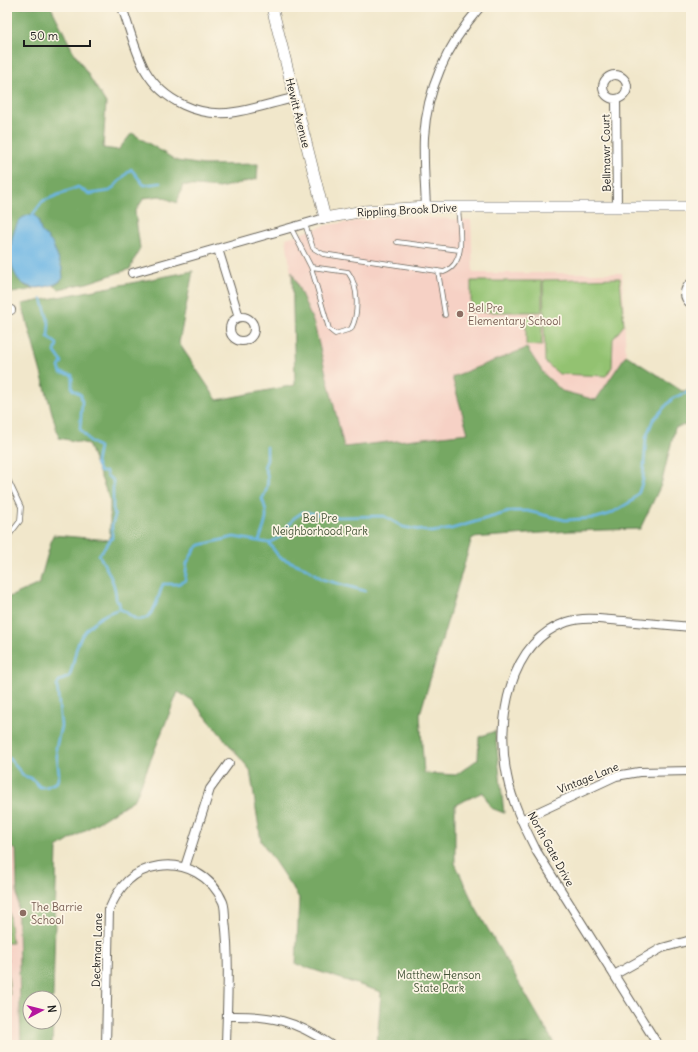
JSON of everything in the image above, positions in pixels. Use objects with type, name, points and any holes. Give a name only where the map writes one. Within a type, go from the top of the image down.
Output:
[{"type":"street","points":[[122,7],[144,69],[154,84],[173,101],[202,112],[234,113],[294,98]]},
{"type":"street","name":"Hewitt Avenue","points":[[272,7],[325,218]]},
{"type":"street","points":[[426,208],[424,138],[427,113],[434,84],[446,56],[463,26],[480,7]]},
{"type":"street","name":"Bellmawr Court","points":[[616,99],[617,208]]},
{"type":"street","name":"Rippling Brook Drive","points":[[132,273],[325,218],[364,211],[426,208],[691,207]]},
{"type":"street","points":[[218,249],[239,317]]},
{"type":"street","points":[[691,283],[687,286],[685,293],[687,300],[691,304]]},
{"type":"street","name":"North Gate Drive","points":[[658,1045],[537,852],[520,820],[507,777],[503,744],[509,694],[524,655],[534,643],[552,629],[567,622],[585,618],[691,627]]},
{"type":"street","points":[[185,867],[210,788],[229,762]]},
{"type":"street","name":"Vintage Lane","points":[[520,820],[616,776],[639,772],[691,771]]},
{"type":"street","name":"Deckman Lane","points":[[106,1045],[107,920],[109,910],[115,895],[134,874],[147,868],[169,865],[185,867],[195,871],[213,885],[223,903],[227,936],[226,1045]]},
{"type":"street","points":[[614,975],[662,948],[691,940]]},
{"type":"street","points":[[227,1016],[254,1015],[278,1018],[312,1032],[331,1045]]},
{"type":"lane","points":[[305,224],[313,248],[323,254],[444,272],[453,269],[458,261],[458,208]]},
{"type":"lane","points":[[291,228],[311,267],[329,329],[335,334],[351,330],[355,321],[357,310],[353,278],[348,272],[311,267]]},
{"type":"lane","points":[[396,242],[459,250]]},
{"type":"lane","points":[[438,271],[445,315]]},
{"type":"lane","points":[[7,477],[21,507],[20,521],[7,538]]},
{"type":"shaded area","name":"Bel Pre Elementary School","points":[[392,216],[471,220],[473,273],[622,273],[626,355],[618,389],[485,484],[286,454],[307,389],[286,238],[327,225]]},
{"type":"shaded area","name":"The Barrie School","points":[[7,823],[39,827],[30,990],[22,990],[22,1030],[32,1030],[37,1045],[7,1045]]},
{"type":"green space","points":[[7,7],[51,7],[72,49],[106,103],[103,148],[118,150],[132,133],[177,161],[204,165],[258,164],[257,179],[219,188],[183,185],[177,203],[160,196],[144,198],[135,212],[140,248],[130,269],[87,283],[59,289],[53,285],[61,281],[25,286],[34,289],[7,294]]},
{"type":"green space","points":[[193,271],[179,343],[217,400],[295,385],[292,272],[314,324],[344,447],[468,433],[452,377],[527,348],[544,374],[562,391],[596,400],[626,355],[682,391],[691,390],[691,423],[675,428],[661,485],[640,529],[570,531],[472,538],[420,714],[424,773],[456,775],[478,759],[479,737],[495,731],[504,813],[491,808],[483,792],[455,805],[455,863],[475,907],[555,1045],[377,1045],[381,992],[296,964],[299,898],[261,841],[250,770],[192,700],[178,692],[135,799],[57,848],[53,990],[22,990],[22,1030],[53,1030],[52,1045],[21,1045],[16,850],[7,846],[7,598],[39,584],[53,535],[110,540],[110,501],[88,444],[59,438],[22,304]]},
{"type":"green space","points":[[620,278],[624,325],[613,339],[612,367],[606,376],[559,374],[545,362],[543,280]]},
{"type":"green space","points":[[471,281],[542,281],[542,312],[471,312]]},
{"type":"green space","points":[[542,316],[542,346],[526,345],[526,317]]},
{"type":"green space","points":[[7,896],[12,943],[7,943]]},
{"type":"green space","points":[[7,959],[10,995],[7,995]]},
{"type":"water","points":[[33,214],[38,219],[41,231],[52,243],[62,268],[63,278],[59,282],[44,287],[32,287],[22,283],[16,276],[12,266],[11,242],[14,231],[20,220],[25,216]]},
{"type":"waterway","points":[[33,214],[43,201],[78,187],[89,194],[110,191],[131,169],[144,185],[160,183]]},
{"type":"waterway","points":[[42,299],[49,323],[48,337],[57,344],[55,352],[62,362],[59,367],[61,373],[72,375],[72,389],[81,395],[82,403],[80,429],[90,441],[99,447],[96,463],[100,472],[106,472],[107,476],[113,480],[113,508],[115,516],[112,525],[112,538],[99,555],[113,583],[116,601],[119,602],[120,609]]},
{"type":"waterway","points":[[7,756],[24,776],[31,778],[40,787],[46,787],[57,782],[59,774],[56,748],[61,726],[57,685],[59,681],[69,677],[77,645],[82,635],[101,617],[120,609],[136,619],[147,617],[155,607],[163,584],[177,584],[185,581],[187,563],[195,549],[200,545],[234,537],[269,543],[280,537],[294,518],[303,512],[337,517],[384,516],[403,527],[431,532],[451,529],[512,511],[527,511],[565,520],[596,518],[610,514],[632,501],[639,492],[643,480],[646,437],[653,420],[673,398],[691,391]]},
{"type":"waterway","points":[[259,541],[266,520],[266,511],[262,499],[268,483],[264,467],[267,460],[267,447]]},
{"type":"waterway","points":[[269,543],[279,557],[306,568],[322,579],[365,591]]},
{"type":"place","name":"Bel Pre Elementary School","points":[[460,314]]},
{"type":"place","name":"The Barrie School","points":[[23,913]]},
{"type":"park label","name":"Bel Pre Neighborhood Park","points":[[320,524]]},
{"type":"park label","name":"Matthew Henson State Park","points":[[439,981]]}]
